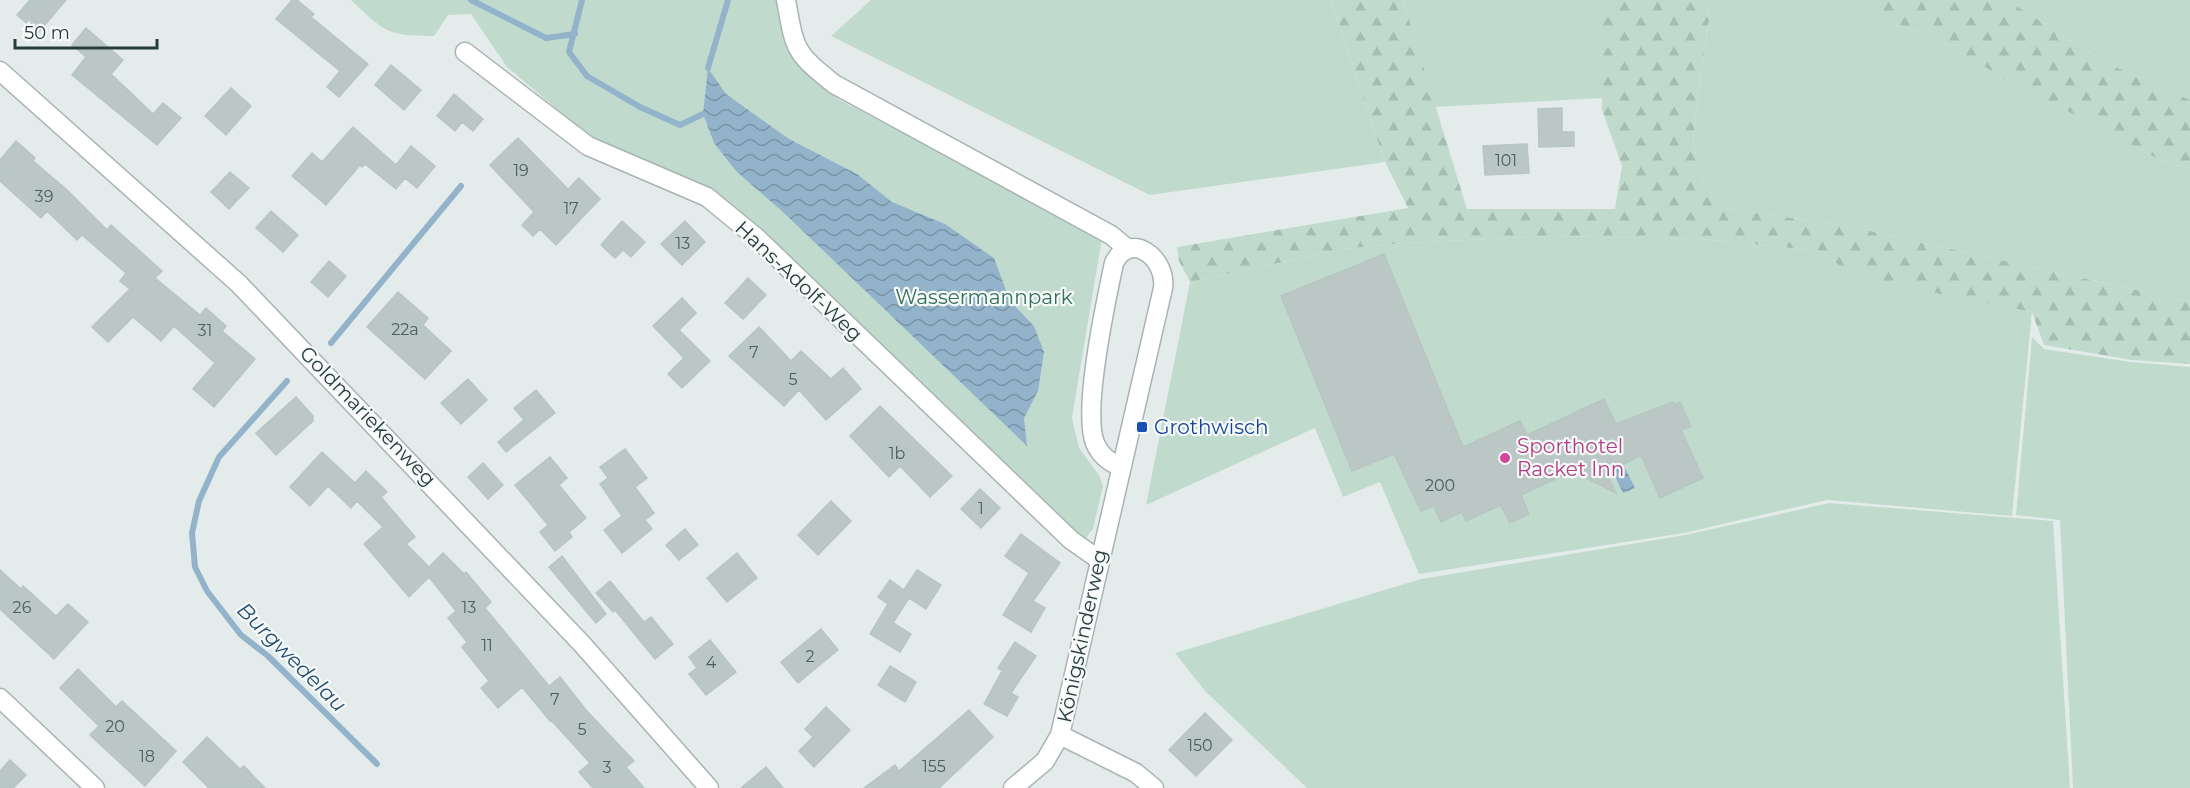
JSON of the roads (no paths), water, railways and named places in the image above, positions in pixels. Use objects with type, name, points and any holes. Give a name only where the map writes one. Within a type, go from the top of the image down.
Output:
[{"type":"street","points":[[786,0],[794,44],[805,61],[834,84],[1111,235],[1128,249]]},
{"type":"street","name":"Hans-Adolf-Weg","points":[[465,52],[588,146],[707,197],[757,238],[1071,540],[1098,560]]},
{"type":"street","name":"Goldmariekenweg","points":[[0,71],[239,284],[270,315],[582,644],[709,788]]},
{"type":"street","points":[[1122,467],[1101,454],[1092,431],[1092,416],[1096,355],[1114,263],[1122,251],[1128,249]]},
{"type":"street","name":"Königskinderweg","points":[[1012,788],[1046,761],[1060,735],[1098,560],[1122,467],[1164,280],[1161,267],[1155,258],[1139,249],[1128,249]]},
{"type":"street","points":[[0,698],[95,788]]},
{"type":"street","points":[[1060,735],[1136,772],[1154,788]]},
{"type":"water","points":[[708,68],[726,94],[789,139],[857,174],[892,202],[945,224],[994,258],[1010,301],[1034,326],[1044,352],[1038,391],[1024,418],[1027,446],[783,212],[736,171],[714,143],[703,114]]},
{"type":"water","points":[[1623,464],[1635,488],[1623,493],[1612,470]]},
{"type":"waterway","points":[[471,0],[546,38],[575,34]]},
{"type":"waterway","points":[[582,0],[569,52],[587,76],[640,107],[680,125],[703,114]]},
{"type":"waterway","points":[[708,68],[728,0]]},
{"type":"waterway","name":"Burgwedelau","points":[[331,343],[461,186]]},
{"type":"waterway","name":"Burgwedelau","points":[[287,381],[219,457],[199,501],[192,533],[195,567],[207,591],[241,635],[268,656],[377,764]]},
{"type":"place","name":"Grothwisch","points":[[1142,427]]},
{"type":"place","name":"Sporthotel Racket Inn","points":[[1505,458]]},
{"type":"park label","name":"Wassermannpark","points":[[984,297]]}]
